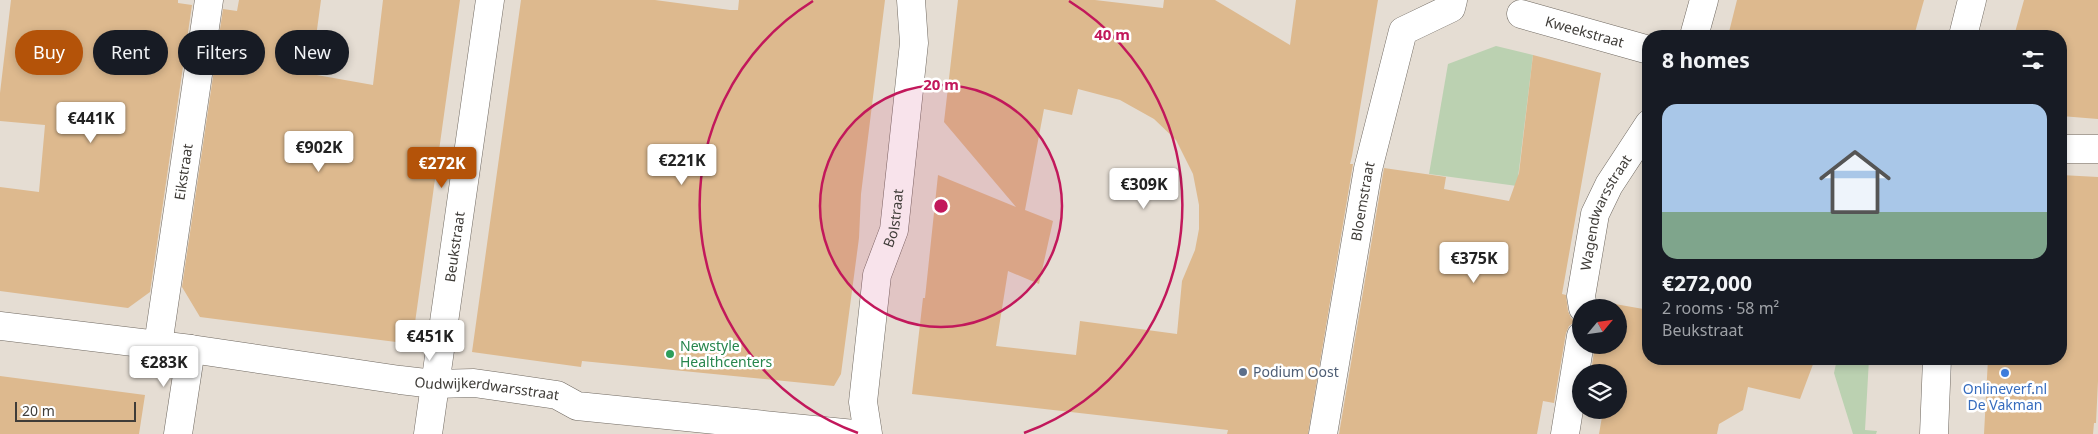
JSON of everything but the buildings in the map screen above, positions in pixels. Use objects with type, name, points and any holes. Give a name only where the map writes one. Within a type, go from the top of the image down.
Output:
[{"type":"street","name":"Eikstraat","points":[[158,345],[208,0]]},
{"type":"street","name":"Beukstraat","points":[[428,434],[490,0]]},
{"type":"street","name":"Bolstraat","points":[[868,434],[863,402],[877,275],[894,230],[914,43],[911,0]]},
{"type":"street","name":"Bloemstraat","points":[[1323,434],[1368,169],[1403,32],[1451,8],[1453,0]]},
{"type":"street","points":[[1696,30],[1704,0]]},
{"type":"street","points":[[1964,30],[1972,0]]},
{"type":"street","name":"Kweekstraat","points":[[1521,14],[1642,48]]},
{"type":"street","name":"Wagendwarsstraat","points":[[1582,299],[1595,214],[1609,185],[1642,135]]},
{"type":"street","points":[[2067,149],[2098,150]]},
{"type":"street","name":"Oudwijkerdwarsstraat","points":[[0,326],[191,348],[434,384],[484,385],[557,395],[577,406],[655,424],[854,434]]},
{"type":"street","points":[[178,434],[191,348]]},
{"type":"street","points":[[1566,434],[1578,354]]},
{"type":"street","points":[[1934,434],[1937,365]]},
{"type":"green space","points":[[1496,46],[1533,55],[1517,186],[1429,174],[1448,64]]},
{"type":"green space","points":[[1836,365],[1869,365],[1865,430],[1877,431],[1876,434],[1853,434],[1834,373]]},
{"type":"place","name":"Newstyle Healthcenters","points":[[670,354]]},
{"type":"place","name":"Podium Oost","points":[[1243,372]]},
{"type":"place","name":"Onlineverf.nl De Vakman","points":[[2005,373]]}]
